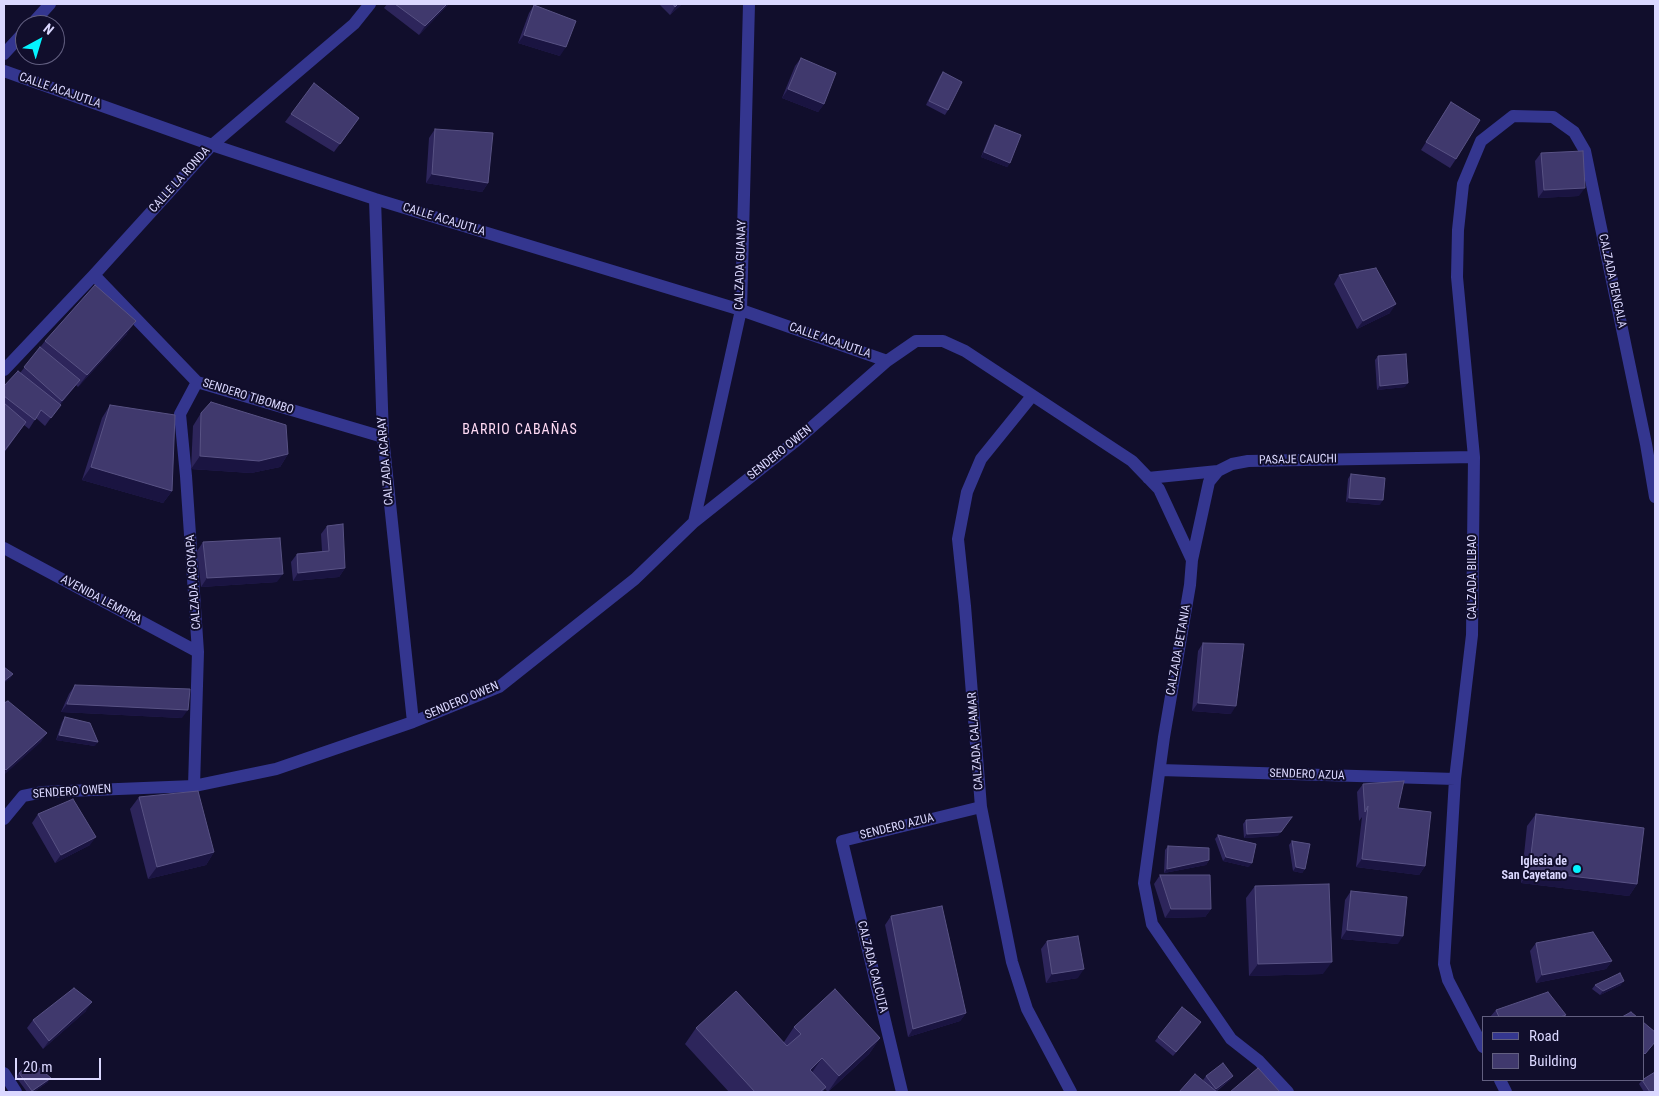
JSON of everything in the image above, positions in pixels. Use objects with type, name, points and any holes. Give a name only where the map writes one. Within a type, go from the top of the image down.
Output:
[{"type":"street","points":[[40,15],[50,4]]},
{"type":"street","name":"CALLE LA RONDA","points":[[4,370],[94,275],[212,145],[354,24],[370,4]]},
{"type":"street","name":"CALZADA GUANAY","points":[[694,522],[741,310],[749,4]]},
{"type":"street","points":[[4,54],[15,42]]},
{"type":"street","name":"CALLE ACAJUTLA","points":[[4,71],[212,145],[375,199],[741,310],[887,361]]},
{"type":"street","name":"CALZADA BILBAO","points":[[1482,1045],[1448,980],[1444,964],[1455,779],[1472,635],[1474,457],[1457,277],[1458,230],[1463,184],[1481,141],[1513,116]]},
{"type":"street","name":"CALZADA BENGALA","points":[[1513,116],[1553,116],[1574,132],[1585,151],[1646,444],[1655,497]]},
{"type":"street","name":"CALZADA ACARAY","points":[[375,199],[383,437],[413,722]]},
{"type":"street","name":"SENDERO TIBOMBO","points":[[94,275],[197,382],[383,437]]},
{"type":"street","name":"CALZADA BETANIA","points":[[887,361],[916,341],[943,341],[965,351],[1132,461],[1159,489],[1192,560],[1190,585],[1144,883],[1152,924],[1231,1038],[1259,1060],[1288,1092]]},
{"type":"street","name":"SENDERO OWEN","points":[[5,812],[24,796],[43,792],[194,786],[276,769],[413,722],[499,687],[635,579],[694,522],[797,440],[887,361]]},
{"type":"street","name":"CALZADA ACOYAPA","points":[[194,786],[198,652],[180,414],[197,382]]},
{"type":"street","name":"CALZADA CALAMAR","points":[[1032,396],[981,459],[968,492],[958,539],[981,807],[1012,962],[1027,1009],[1071,1092]]},
{"type":"street","name":"PASAJE CAUCHI","points":[[1148,478],[1218,471],[1232,464],[1248,461],[1474,457]]},
{"type":"street","points":[[1192,560],[1209,482],[1218,471]]},
{"type":"street","name":"AVENIDA LEMPIRA","points":[[4,548],[198,652]]},
{"type":"street","name":"SENDERO AZUA","points":[[1160,770],[1455,779]]},
{"type":"street","name":"SENDERO AZUA","points":[[842,841],[981,807]]},
{"type":"street","name":"CALZADA CALCUTA","points":[[842,841],[902,1092]]},
{"type":"street","points":[[4,1073],[16,1092]]},
{"type":"building","points":[[395,4],[447,4],[425,26]]},
{"type":"building","points":[[534,5],[576,21],[566,47],[524,35]]},
{"type":"building","points":[[801,58],[836,73],[824,104],[788,89]]},
{"type":"building","points":[[943,72],[962,82],[948,110],[929,101]]},
{"type":"building","points":[[314,83],[359,118],[340,144],[291,114]]},
{"type":"building","points":[[1451,102],[1480,120],[1456,159],[1426,142]]},
{"type":"building","points":[[995,125],[1021,135],[1010,163],[984,152]]},
{"type":"building","points":[[435,129],[493,133],[488,183],[432,174]]},
{"type":"building","points":[[1583,151],[1585,188],[1544,190],[1541,153]]},
{"type":"building","points":[[1376,268],[1396,304],[1363,321],[1339,275]]},
{"type":"building","points":[[95,285],[136,321],[87,375],[45,341]]},
{"type":"building","points":[[40,347],[80,380],[62,401],[24,367]]},
{"type":"building","points":[[1406,354],[1408,383],[1380,386],[1378,356]]},
{"type":"building","points":[[18,371],[61,405],[51,418],[41,410],[35,420],[4,396],[4,386]]},
{"type":"building","points":[[211,402],[286,425],[288,454],[259,461],[200,456],[201,413]]},
{"type":"building","points":[[4,403],[26,422],[5,450],[4,449]]},
{"type":"building","points":[[110,405],[175,415],[172,491],[91,467]]},
{"type":"building","points":[[1351,474],[1385,478],[1383,500],[1349,498]]},
{"type":"building","points":[[343,524],[345,568],[298,573],[297,554],[329,551],[327,526]]},
{"type":"building","points":[[280,538],[283,574],[207,578],[203,542]]},
{"type":"building","points":[[1203,643],[1244,644],[1236,706],[1198,703]]},
{"type":"building","points":[[4,667],[13,674],[4,681]]},
{"type":"building","points":[[75,685],[190,689],[188,710],[67,704]]},
{"type":"building","points":[[8,701],[47,733],[6,770],[4,768],[4,703]]},
{"type":"building","points":[[65,717],[90,723],[98,742],[59,735]]},
{"type":"building","points":[[1404,781],[1398,808],[1431,812],[1425,866],[1362,859],[1368,806],[1365,812],[1363,784]]},
{"type":"building","points":[[198,791],[214,852],[157,867],[139,797]]},
{"type":"building","points":[[73,799],[96,837],[61,855],[38,814]]},
{"type":"building","name":"Iglesia de San Cayetano","points":[[1536,814],[1644,828],[1637,884],[1529,871]]},
{"type":"building","points":[[1292,817],[1281,832],[1247,834],[1246,820]]},
{"type":"building","points":[[1218,835],[1256,844],[1252,863],[1226,857]]},
{"type":"building","points":[[1292,841],[1310,844],[1305,869],[1296,867]]},
{"type":"building","points":[[1168,846],[1209,848],[1209,860],[1167,869]]},
{"type":"building","points":[[1160,875],[1210,875],[1211,909],[1171,909]]},
{"type":"building","points":[[1329,884],[1332,962],[1258,964],[1255,886]]},
{"type":"building","points":[[1351,891],[1407,897],[1403,936],[1347,930]]},
{"type":"building","points":[[942,906],[966,1013],[913,1029],[891,916]]},
{"type":"building","points":[[1593,932],[1612,961],[1542,975],[1536,943]]},
{"type":"building","points":[[1078,936],[1084,969],[1052,974],[1047,941]]},
{"type":"building","points":[[1620,973],[1624,981],[1603,991],[1595,985]]},
{"type":"building","points":[[74,988],[92,1002],[49,1041],[33,1020]]},
{"type":"building","points":[[835,989],[880,1038],[839,1076],[822,1058],[810,1070],[826,1087],[820,1092],[755,1092],[696,1028],[736,991],[787,1046],[801,1034],[794,1027]]},
{"type":"building","points":[[1548,992],[1566,1015],[1499,1016],[1496,1010]]},
{"type":"building","points":[[1182,1007],[1201,1022],[1176,1052],[1158,1037]]},
{"type":"building","points":[[1631,1012],[1636,1016],[1624,1016]]},
{"type":"building","points":[[1644,1023],[1655,1032],[1655,1042],[1645,1054]]},
{"type":"building","points":[[32,1062],[51,1078],[32,1091],[19,1073]]},
{"type":"building","points":[[1223,1063],[1233,1076],[1216,1089],[1206,1076]]},
{"type":"building","points":[[1258,1068],[1280,1092],[1230,1092]]},
{"type":"building","points":[[1655,1072],[1655,1092],[1650,1092],[1643,1081]]},
{"type":"building","points":[[1195,1074],[1217,1092],[1179,1092]]},
{"type":"place","name":"Iglesia de San Cayetano","points":[[1577,869]]},
{"type":"district","name":"BARRIO CABAÑAS","points":[[520,430]]}]
